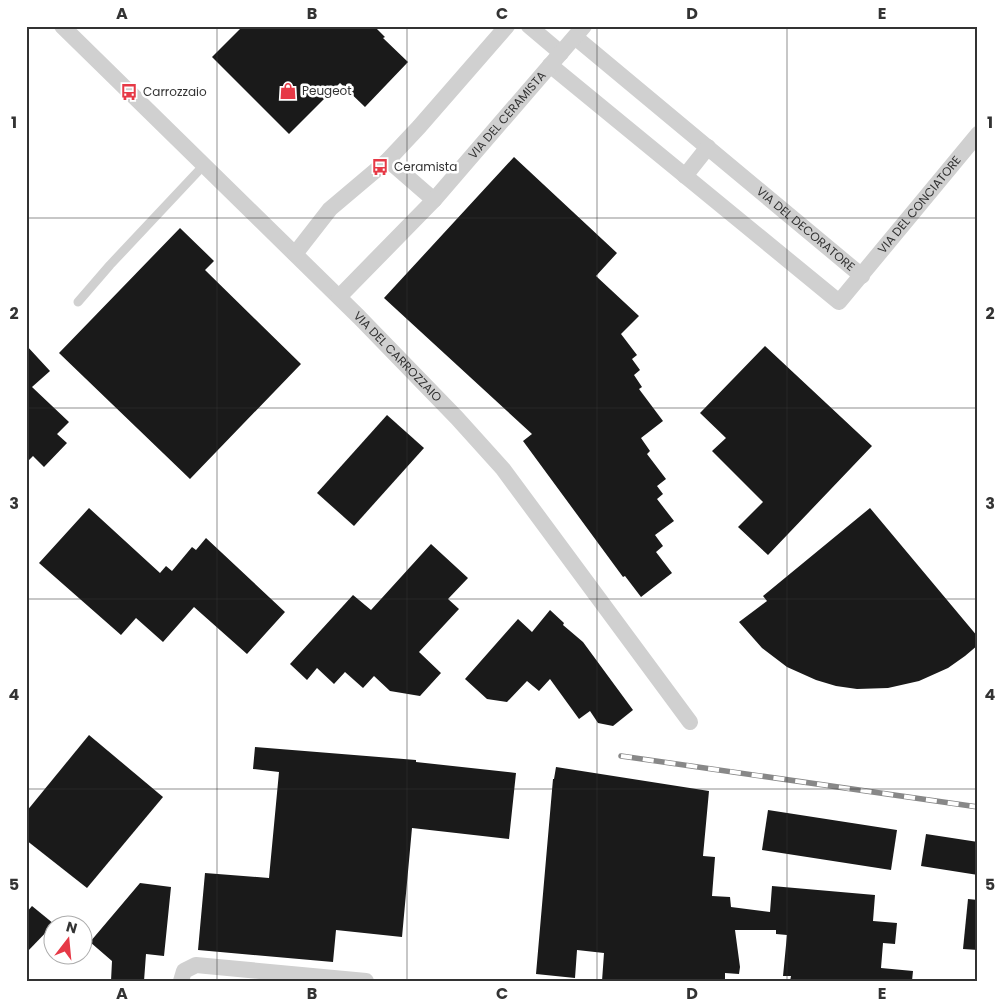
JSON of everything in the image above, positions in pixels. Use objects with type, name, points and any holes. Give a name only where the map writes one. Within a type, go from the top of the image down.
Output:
[{"type":"street","points":[[295,254],[330,209],[388,160],[419,128],[507,26]]},
{"type":"street","points":[[529,26],[556,59]]},
{"type":"street","name":"VIA DEL CARROZZAIO","points":[[62,27],[295,254],[457,418],[502,468],[690,722]]},
{"type":"street","name":"VIA DEL CERAMISTA","points":[[338,297],[434,200],[579,31]]},
{"type":"street","name":"VIA DEL DECORATORE","points":[[556,59],[685,176],[839,302],[862,276],[708,147],[579,31]]},
{"type":"street","name":"VIA DEL CONCIATORE","points":[[862,276],[978,134]]},
{"type":"street","points":[[685,176],[708,147]]},
{"type":"street","points":[[388,160],[434,200]]},
{"type":"street","points":[[182,976],[196,965],[366,981]]},
{"type":"lane","points":[[78,302],[204,165]]},
{"type":"building","name":"Peugeot","points":[[243,26],[374,26],[385,37],[383,38],[408,62],[365,107],[340,83],[289,134],[212,57]]},
{"type":"building","points":[[514,157],[617,253],[596,276],[639,316],[621,334],[637,355],[632,359],[640,370],[634,375],[642,387],[639,389],[663,421],[641,438],[650,451],[647,454],[666,479],[657,486],[663,494],[657,499],[674,521],[655,535],[663,546],[656,552],[672,573],[641,597],[625,576],[623,577],[523,441],[532,434],[384,298]]},
{"type":"building","points":[[180,228],[214,261],[205,270],[301,364],[190,479],[59,353]]},
{"type":"building","points":[[26,345],[50,371],[32,387],[69,422],[57,434],[67,443],[44,467],[33,456],[26,463]]},
{"type":"building","points":[[765,346],[872,446],[768,555],[738,527],[763,502],[712,451],[726,438],[700,413]]},
{"type":"building","points":[[387,415],[424,448],[354,526],[317,493]]},
{"type":"building","points":[[89,508],[160,573],[166,566],[172,571],[192,547],[196,550],[206,538],[285,612],[247,654],[194,607],[163,642],[136,618],[121,635],[39,563]]},
{"type":"building","points":[[870,508],[978,637],[978,645],[948,668],[919,681],[888,688],[857,689],[836,686],[816,680],[787,667],[762,648],[739,622],[767,601],[763,596]]},
{"type":"building","points":[[431,544],[468,578],[448,599],[459,609],[419,652],[441,673],[420,696],[390,691],[374,676],[363,688],[345,672],[334,684],[317,668],[307,680],[290,664],[353,595],[371,610]]},
{"type":"building","points":[[550,610],[564,623],[563,625],[583,642],[633,710],[613,726],[598,723],[590,711],[579,719],[550,679],[539,691],[527,681],[507,702],[487,699],[465,679],[518,619],[532,632]]},
{"type":"building","points":[[89,735],[163,797],[87,888],[26,840],[26,812]]},
{"type":"building","points":[[255,747],[416,760],[416,762],[516,773],[509,839],[412,828],[402,937],[336,930],[333,962],[198,950],[205,873],[269,878],[279,772],[253,769]]},
{"type":"building","points":[[556,767],[709,791],[703,856],[715,857],[712,896],[730,897],[731,907],[770,912],[772,886],[875,895],[873,921],[897,923],[895,944],[883,943],[881,968],[913,971],[912,981],[790,981],[791,976],[783,976],[787,935],[776,934],[776,930],[735,930],[740,967],[739,974],[725,973],[725,981],[602,981],[604,953],[577,950],[575,978],[536,974],[553,779]]},
{"type":"building","points":[[768,810],[897,830],[891,870],[762,850]]},
{"type":"building","points":[[926,834],[978,842],[978,875],[921,866]]},
{"type":"building","points":[[140,883],[171,887],[164,956],[146,954],[144,981],[111,981],[112,961],[92,944],[92,940]]},
{"type":"building","points":[[968,899],[978,900],[978,950],[963,949]]},
{"type":"building","points":[[32,906],[42,914],[42,936],[26,953],[26,913]]},
{"type":"railway","points":[[621,756],[978,807]]},
{"type":"place","name":"Peugeot","points":[[288,91]]},
{"type":"place","name":"Carrozzaio","points":[[129,92]]},
{"type":"place","name":"Ceramista","points":[[380,167]]}]
